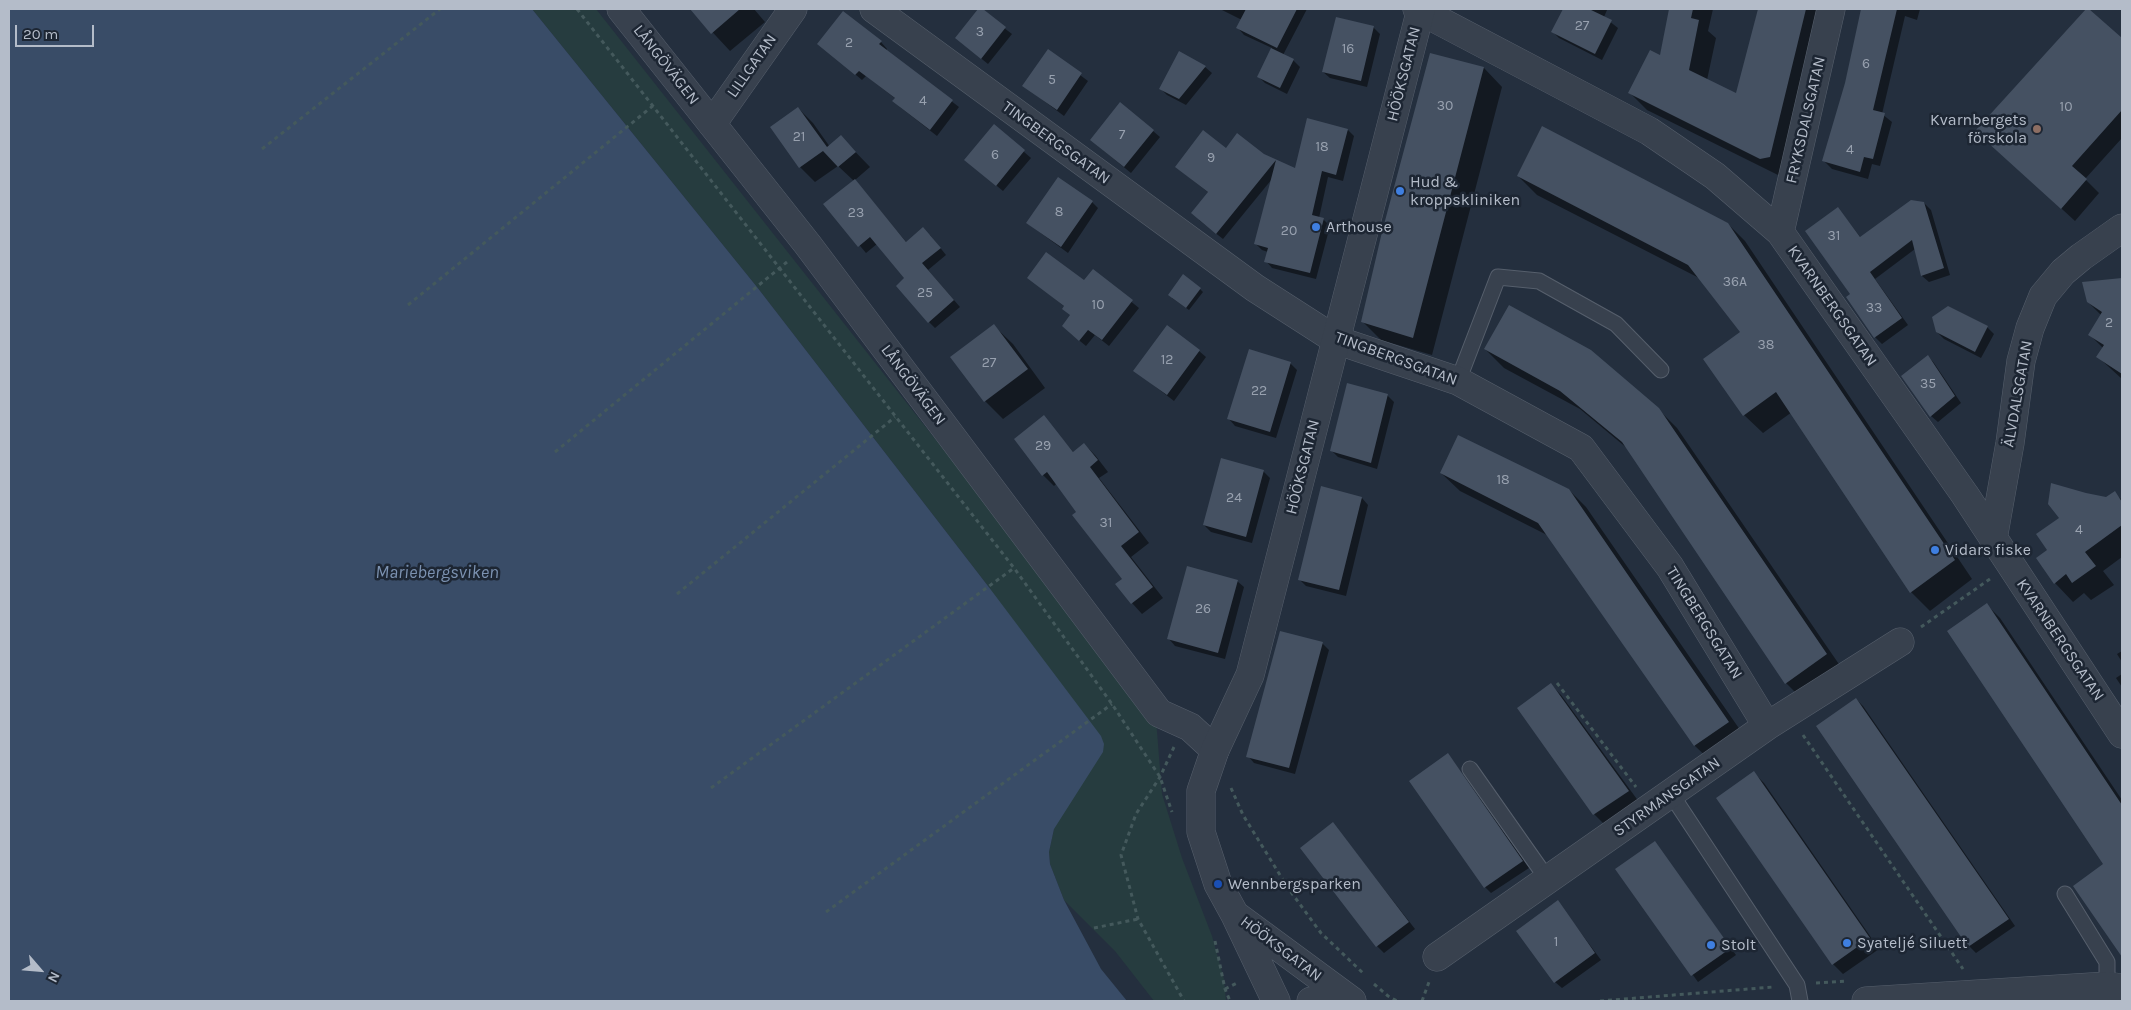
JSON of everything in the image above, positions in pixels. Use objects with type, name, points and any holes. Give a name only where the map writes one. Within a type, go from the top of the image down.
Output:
[{"type":"street","name":"LÅNGÖVÄGEN","points":[[621,9],[808,246],[1159,712],[1190,727],[1214,750]]},
{"type":"street","name":"LILLGATAN","points":[[712,124],[793,9]]},
{"type":"street","name":"TINGBERGSGATAN","points":[[874,9],[1255,288],[1336,340],[1458,381],[1581,448],[1670,567],[1778,720]]},
{"type":"street","name":"HÖÖKSGATAN","points":[[1276,1001],[1218,884],[1201,832],[1201,791],[1214,750],[1250,675],[1419,9]]},
{"type":"street","name":"KVARNBERGSGATAN","points":[[1419,9],[1649,132],[1715,176],[1780,232],[1965,495],[2122,734]]},
{"type":"street","name":"FRYKSDALSGATAN","points":[[1780,232],[1831,9]]},
{"type":"street","name":"ÄLVDALSGATAN","points":[[1993,539],[2010,443],[2021,361],[2030,328],[2043,296],[2063,272],[2122,228]]},
{"type":"street","name":"STYRMANSGATAN","points":[[1437,957],[1778,720],[1900,642]]},
{"type":"street","name":"HÖÖKSGATAN","points":[[1235,915],[1351,1001]]},
{"type":"street","points":[[1866,1001],[2057,990],[2110,984]]},
{"type":"street","points":[[2057,990],[2083,1001]]},
{"type":"street","points":[[1311,1001],[1327,997],[1351,1001]]},
{"type":"lane","points":[[1458,381],[1498,277],[1539,280],[1616,324],[1661,370]]},
{"type":"lane","points":[[1470,769],[1548,880]]},
{"type":"lane","points":[[1661,801],[1797,984],[1800,1001]]},
{"type":"lane","points":[[2064,894],[2110,984]]},
{"type":"path","points":[[262,149],[440,9]]},
{"type":"path","points":[[577,9],[654,106],[778,269],[1014,568],[1112,704],[1160,777],[1136,814],[1121,855],[1138,918],[1184,1001]]},
{"type":"path","points":[[408,305],[654,106]]},
{"type":"path","points":[[555,452],[778,269]]},
{"type":"path","points":[[677,594],[895,417]]},
{"type":"path","points":[[1900,642],[2010,565]]},
{"type":"path","points":[[711,788],[1014,568]]},
{"type":"path","points":[[1557,682],[1661,801]]},
{"type":"path","points":[[826,912],[1112,704]]},
{"type":"path","points":[[1778,720],[1963,970]]},
{"type":"path","points":[[1214,750],[1243,815],[1288,888],[1321,933],[1366,976]]},
{"type":"path","points":[[1094,928],[1138,918]]},
{"type":"path","points":[[1373,982],[1388,996],[1397,1001]]},
{"type":"green space","points":[[532,9],[596,9],[1156,719],[1162,794],[1182,858],[1212,936],[1224,979],[1226,1001],[1154,1001],[1115,951],[1064,900],[1050,864],[1049,852],[1054,829],[988,586],[757,287]]},
{"type":"water","name":"Mariebergsviken","points":[[9,9],[532,9],[757,287],[988,586],[1101,736],[1104,744],[1103,752],[1054,829],[1049,852],[1050,864],[1064,900],[1101,969],[1127,1001],[9,1001]]},
{"type":"building","points":[[690,9],[740,9],[711,34]]},
{"type":"building","points":[[978,9],[983,9],[1006,27],[981,59],[955,38]]},
{"type":"building","points":[[1246,9],[1297,9],[1277,48],[1236,28]]},
{"type":"building","points":[[1563,9],[1589,9],[1612,20],[1595,54],[1551,32]]},
{"type":"building","points":[[1669,9],[1693,9],[1691,18],[1699,20],[1689,70],[1736,93],[1758,9],[1806,9],[1770,157],[1760,159],[1628,93],[1650,50],[1660,55]]},
{"type":"building","points":[[1861,9],[1897,9],[1873,110],[1885,113],[1873,159],[1864,157],[1860,172],[1822,161],[1845,83]]},
{"type":"building","points":[[2086,9],[2089,9],[2122,38],[2122,110],[2072,166],[2087,179],[2061,209],[1975,131]]},
{"type":"building","points":[[843,11],[882,41],[879,44],[953,100],[930,130],[892,101],[895,98],[859,71],[855,75],[817,44]]},
{"type":"building","points":[[1336,17],[1374,26],[1361,81],[1322,72]]},
{"type":"building","points":[[1271,48],[1294,59],[1280,88],[1257,77]]},
{"type":"building","points":[[1048,49],[1082,73],[1057,110],[1022,86]]},
{"type":"building","points":[[1179,51],[1206,66],[1179,99],[1159,89]]},
{"type":"building","points":[[1430,53],[1484,67],[1413,338],[1361,322],[1382,232]]},
{"type":"building","points":[[1120,102],[1154,130],[1124,167],[1090,140]]},
{"type":"building","points":[[798,107],[827,147],[841,135],[856,152],[838,167],[823,151],[799,168],[770,127]]},
{"type":"building","points":[[1307,118],[1348,129],[1336,175],[1322,171],[1312,215],[1324,218],[1310,273],[1264,262],[1268,248],[1254,244],[1276,160],[1216,234],[1191,213],[1208,192],[1175,167],[1203,130],[1226,148],[1237,133],[1264,154],[1295,168]]},
{"type":"building","points":[[994,124],[1025,150],[996,186],[964,160]]},
{"type":"building","points":[[1542,126],[1728,223],[1955,560],[1910,593],[1776,392],[1743,416],[1703,359],[1740,332],[1688,265],[1517,176]]},
{"type":"building","points":[[1058,177],[1093,201],[1061,247],[1026,223]]},
{"type":"building","points":[[855,179],[906,242],[923,227],[941,248],[922,263],[954,300],[928,323],[896,286],[904,278],[870,237],[858,247],[823,204]]},
{"type":"building","points":[[1911,200],[1924,202],[1944,268],[1921,276],[1912,240],[1870,272],[1902,318],[1874,338],[1846,297],[1850,294],[1805,231],[1838,207],[1860,237]]},
{"type":"building","points":[[1046,252],[1084,280],[1093,269],[1133,300],[1102,340],[1088,330],[1079,341],[1062,326],[1070,315],[1062,309],[1064,306],[1027,278]]},
{"type":"building","points":[[1183,274],[1201,288],[1186,308],[1168,295]]},
{"type":"building","points":[[2122,278],[2122,374],[2096,357],[2104,345],[2088,335],[2102,312],[2087,302],[2082,282]]},
{"type":"building","points":[[1509,305],[1591,350],[1659,408],[1827,654],[1785,684],[1622,442],[1560,391],[1484,349]]},
{"type":"building","points":[[1948,306],[1988,326],[1975,352],[1936,332],[1932,317]]},
{"type":"building","points":[[994,324],[1028,369],[984,402],[950,357]]},
{"type":"building","points":[[1167,325],[1200,350],[1167,395],[1133,371]]},
{"type":"building","points":[[1249,349],[1291,362],[1270,432],[1227,419]]},
{"type":"building","points":[[1928,355],[1955,396],[1930,417],[1901,376]]},
{"type":"building","points":[[1347,383],[1388,394],[1371,463],[1330,451]]},
{"type":"building","points":[[1044,415],[1073,452],[1084,443],[1098,460],[1090,467],[1139,532],[1121,546],[1153,587],[1131,604],[1115,584],[1122,579],[1072,515],[1076,512],[1047,472],[1042,476],[1014,439]]},
{"type":"building","points":[[1458,435],[1569,489],[1729,722],[1694,746],[1538,523],[1440,473]]},
{"type":"building","points":[[1221,458],[1264,470],[1246,537],[1203,525]]},
{"type":"building","points":[[2051,483],[2106,497],[2115,491],[2122,502],[2122,525],[2085,552],[2096,566],[2072,583],[2066,574],[2054,584],[2036,558],[2047,550],[2036,534],[2059,518],[2048,504]]},
{"type":"building","points":[[1321,486],[1362,497],[1339,590],[1298,580]]},
{"type":"building","points":[[1187,566],[1238,580],[1218,653],[1167,639]]},
{"type":"building","points":[[1987,603],[2122,805],[2122,957],[2073,886],[2103,864],[1947,631]]},
{"type":"building","points":[[1280,631],[1323,642],[1289,768],[1246,757]]},
{"type":"building","points":[[1551,683],[1629,791],[1593,815],[1517,708]]},
{"type":"building","points":[[1856,698],[2009,919],[1968,947],[1816,726]]},
{"type":"building","points":[[1448,753],[1523,861],[1484,888],[1409,781]]},
{"type":"building","points":[[1754,771],[1870,938],[1832,965],[1716,798]]},
{"type":"building","points":[[1333,822],[1409,922],[1376,947],[1300,848]]},
{"type":"building","points":[[1655,841],[1731,948],[1691,976],[1615,869]]},
{"type":"building","points":[[1558,900],[1595,953],[1554,983],[1516,931]]},
{"type":"place","name":"Kvarnbergets förskola","points":[[2037,129]]},
{"type":"place","name":"Hud & kroppskliniken","points":[[1400,191]]},
{"type":"place","name":"Arthouse","points":[[1316,227]]},
{"type":"place","name":"Vidars fiske","points":[[1935,550]]},
{"type":"place","name":"Wennbergsparken","points":[[1218,884]]},
{"type":"place","name":"Syateljé Siluett","points":[[1847,943]]},
{"type":"place","name":"Stolt","points":[[1711,945]]}]
